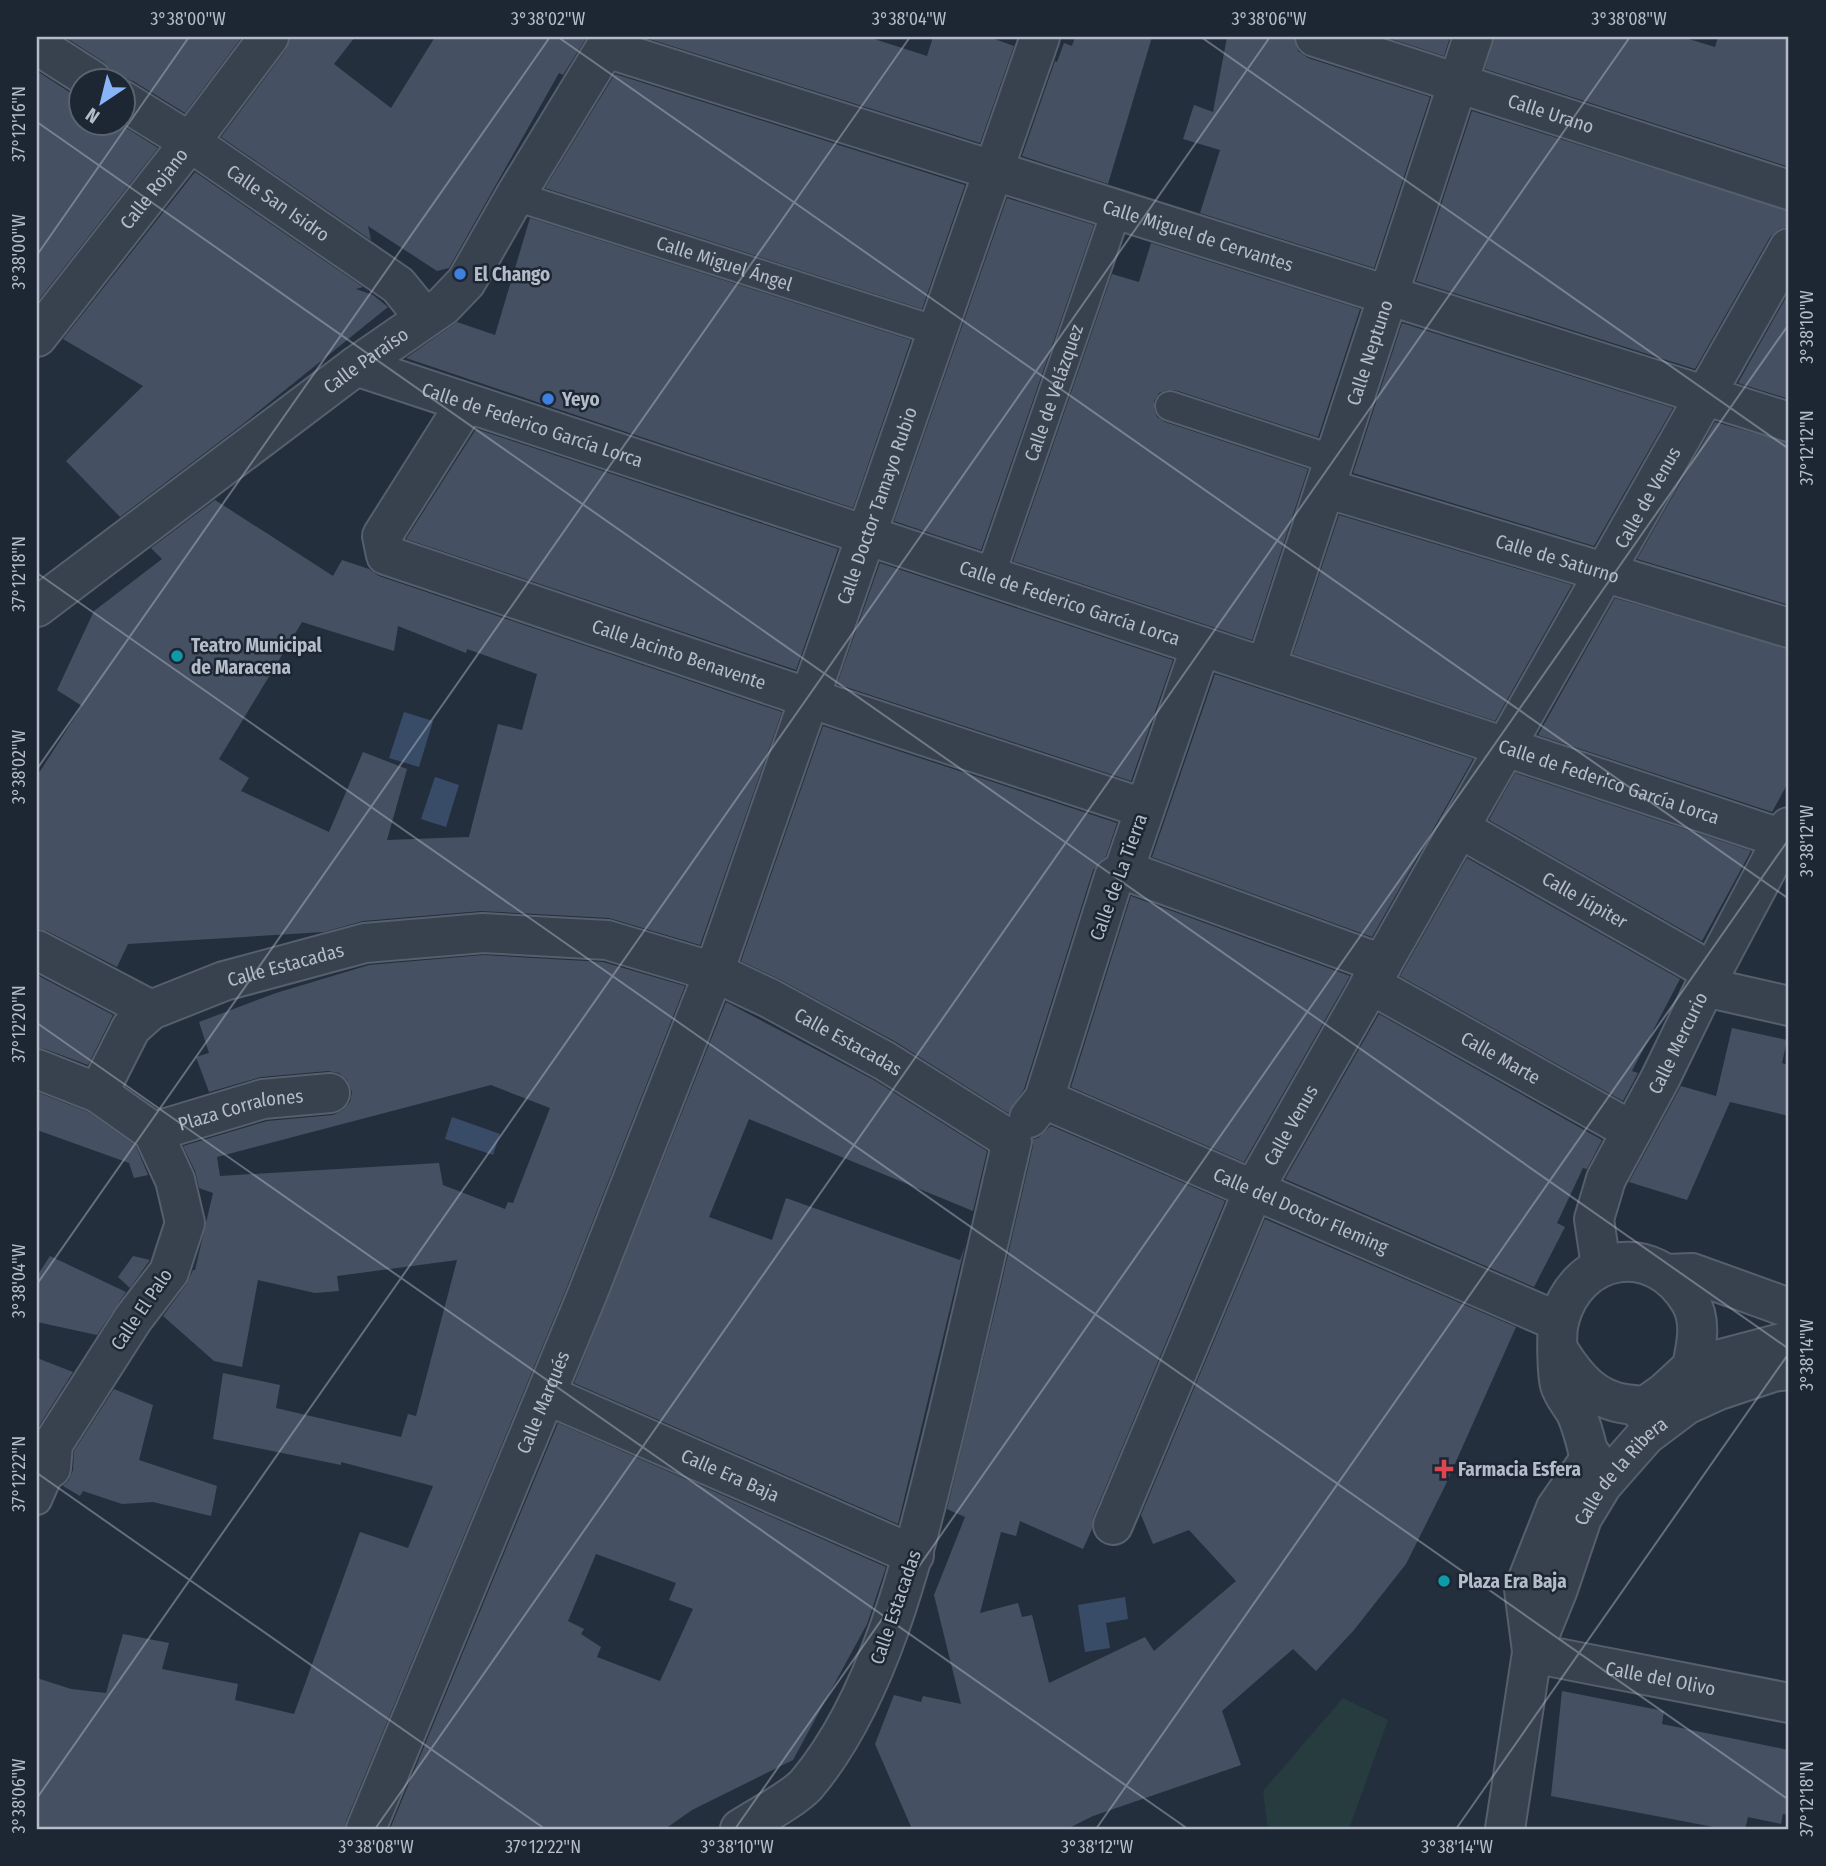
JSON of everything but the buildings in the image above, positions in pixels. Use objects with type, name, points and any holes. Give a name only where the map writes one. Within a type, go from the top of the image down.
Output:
[{"type":"street","name":"Calle Rojano","points":[[37,337],[269,37]]},
{"type":"street","name":"Calle Doctor Tamayo Rubio","points":[[714,972],[1040,37]]},
{"type":"street","name":"Calle Urano","points":[[1315,37],[1789,190]]},
{"type":"street","name":"Calle Neptuno","points":[[1266,667],[1474,37]]},
{"type":"street","name":"Calle Miguel de Cervantes","points":[[609,42],[993,171],[1789,422]]},
{"type":"street","name":"Calle Paraíso","points":[[37,607],[356,366],[443,306],[466,282],[609,42]]},
{"type":"street","points":[[37,45],[70,66]]},
{"type":"street","name":"Calle San Isidro","points":[[136,109],[190,142],[398,285],[425,318]]},
{"type":"street","name":"Calle Miguel Ángel","points":[[515,196],[937,331]]},
{"type":"street","name":"Calle de Velázquez","points":[[990,576],[1117,209]]},
{"type":"street","name":"Calle de Venus","points":[[1506,747],[1603,571],[1789,248]]},
{"type":"street","name":"Calle de Federico García Lorca","points":[[356,366],[1506,747],[1786,833]]},
{"type":"street","name":"Calle Jacinto Benavente","points":[[466,403],[382,536],[386,555],[1143,808]]},
{"type":"street","name":"Calle de Saturno","points":[[1170,406],[1330,474],[1603,571],[1789,628]]},
{"type":"street","name":"Calle de La Tierra","points":[[1012,1141],[1044,1099],[1114,877],[1124,870],[1143,808],[1201,646]]},
{"type":"street","name":"Calle Venus","points":[[1113,1525],[1254,1189],[1506,747]]},
{"type":"street","name":"Calle Júpiter","points":[[1459,828],[1709,979],[1789,1006]]},
{"type":"street","name":"Calle Mercurio","points":[[1601,1266],[1594,1219],[1605,1179],[1660,1079],[1786,833]]},
{"type":"street","name":"Calle Marte","points":[[1124,870],[1376,974],[1632,1131]]},
{"type":"street","name":"Calle Estacadas","points":[[99,1093],[131,1028],[151,1010],[224,981],[365,943],[483,933],[607,940],[714,972],[769,998],[885,1061],[1012,1141],[914,1555],[870,1676],[832,1751],[803,1788],[740,1829]]},
{"type":"street","points":[[37,950],[151,1010]]},
{"type":"street","name":"Calle Marqués","points":[[366,1829],[547,1395],[714,972]]},
{"type":"street","name":"Calle El Palo","points":[[37,1069],[99,1093],[153,1132],[175,1180],[184,1223],[169,1272],[133,1320],[53,1444],[44,1484]]},
{"type":"street","name":"Plaza Corralones","points":[[153,1132],[263,1098],[330,1093]]},
{"type":"street","name":"Calle del Doctor Fleming","points":[[1044,1099],[1254,1189],[1558,1336]]},
{"type":"street","points":[[1590,1459],[1586,1439],[1576,1414],[1560,1385],[1558,1336],[1580,1281],[1601,1266],[1639,1261],[1666,1274],[1691,1302],[1699,1333],[1673,1399]]},
{"type":"street","points":[[1666,1274],[1692,1273],[1789,1308]]},
{"type":"street","points":[[1558,1336],[1578,1379],[1602,1398],[1625,1404],[1673,1399],[1713,1361],[1789,1341]]},
{"type":"street","name":"Calle de la Ribera","points":[[1532,1653],[1524,1590],[1556,1508],[1590,1459],[1673,1399],[1719,1390],[1789,1370]]},
{"type":"street","name":"Calle Era Baja","points":[[547,1395],[914,1555]]},
{"type":"street","name":"Calle de la Ribera","points":[[1505,1829],[1532,1653],[1558,1589],[1582,1518],[1602,1485],[1673,1399]]},
{"type":"street","name":"Calle del Olivo","points":[[1532,1653],[1789,1703]]},
{"type":"green space","points":[[1343,1698],[1388,1720],[1349,1829],[1268,1829],[1263,1791]]},
{"type":"water","points":[[404,712],[433,721],[419,767],[389,758]]},
{"type":"water","points":[[435,777],[459,785],[446,827],[421,819]]},
{"type":"water","points":[[452,1117],[500,1134],[493,1155],[445,1139]]},
{"type":"water","points":[[1125,1597],[1128,1619],[1106,1623],[1110,1648],[1085,1652],[1078,1605]]},
{"type":"place","name":"El Chango","points":[[460,274]]},
{"type":"place","name":"Yeyo","points":[[548,399]]},
{"type":"place","name":"Teatro Municipal de Maracena","points":[[177,656]]},
{"type":"place","name":"Farmacia Esfera","points":[[1444,1469]]},
{"type":"place","name":"Plaza Era Baja","points":[[1444,1581]]}]
